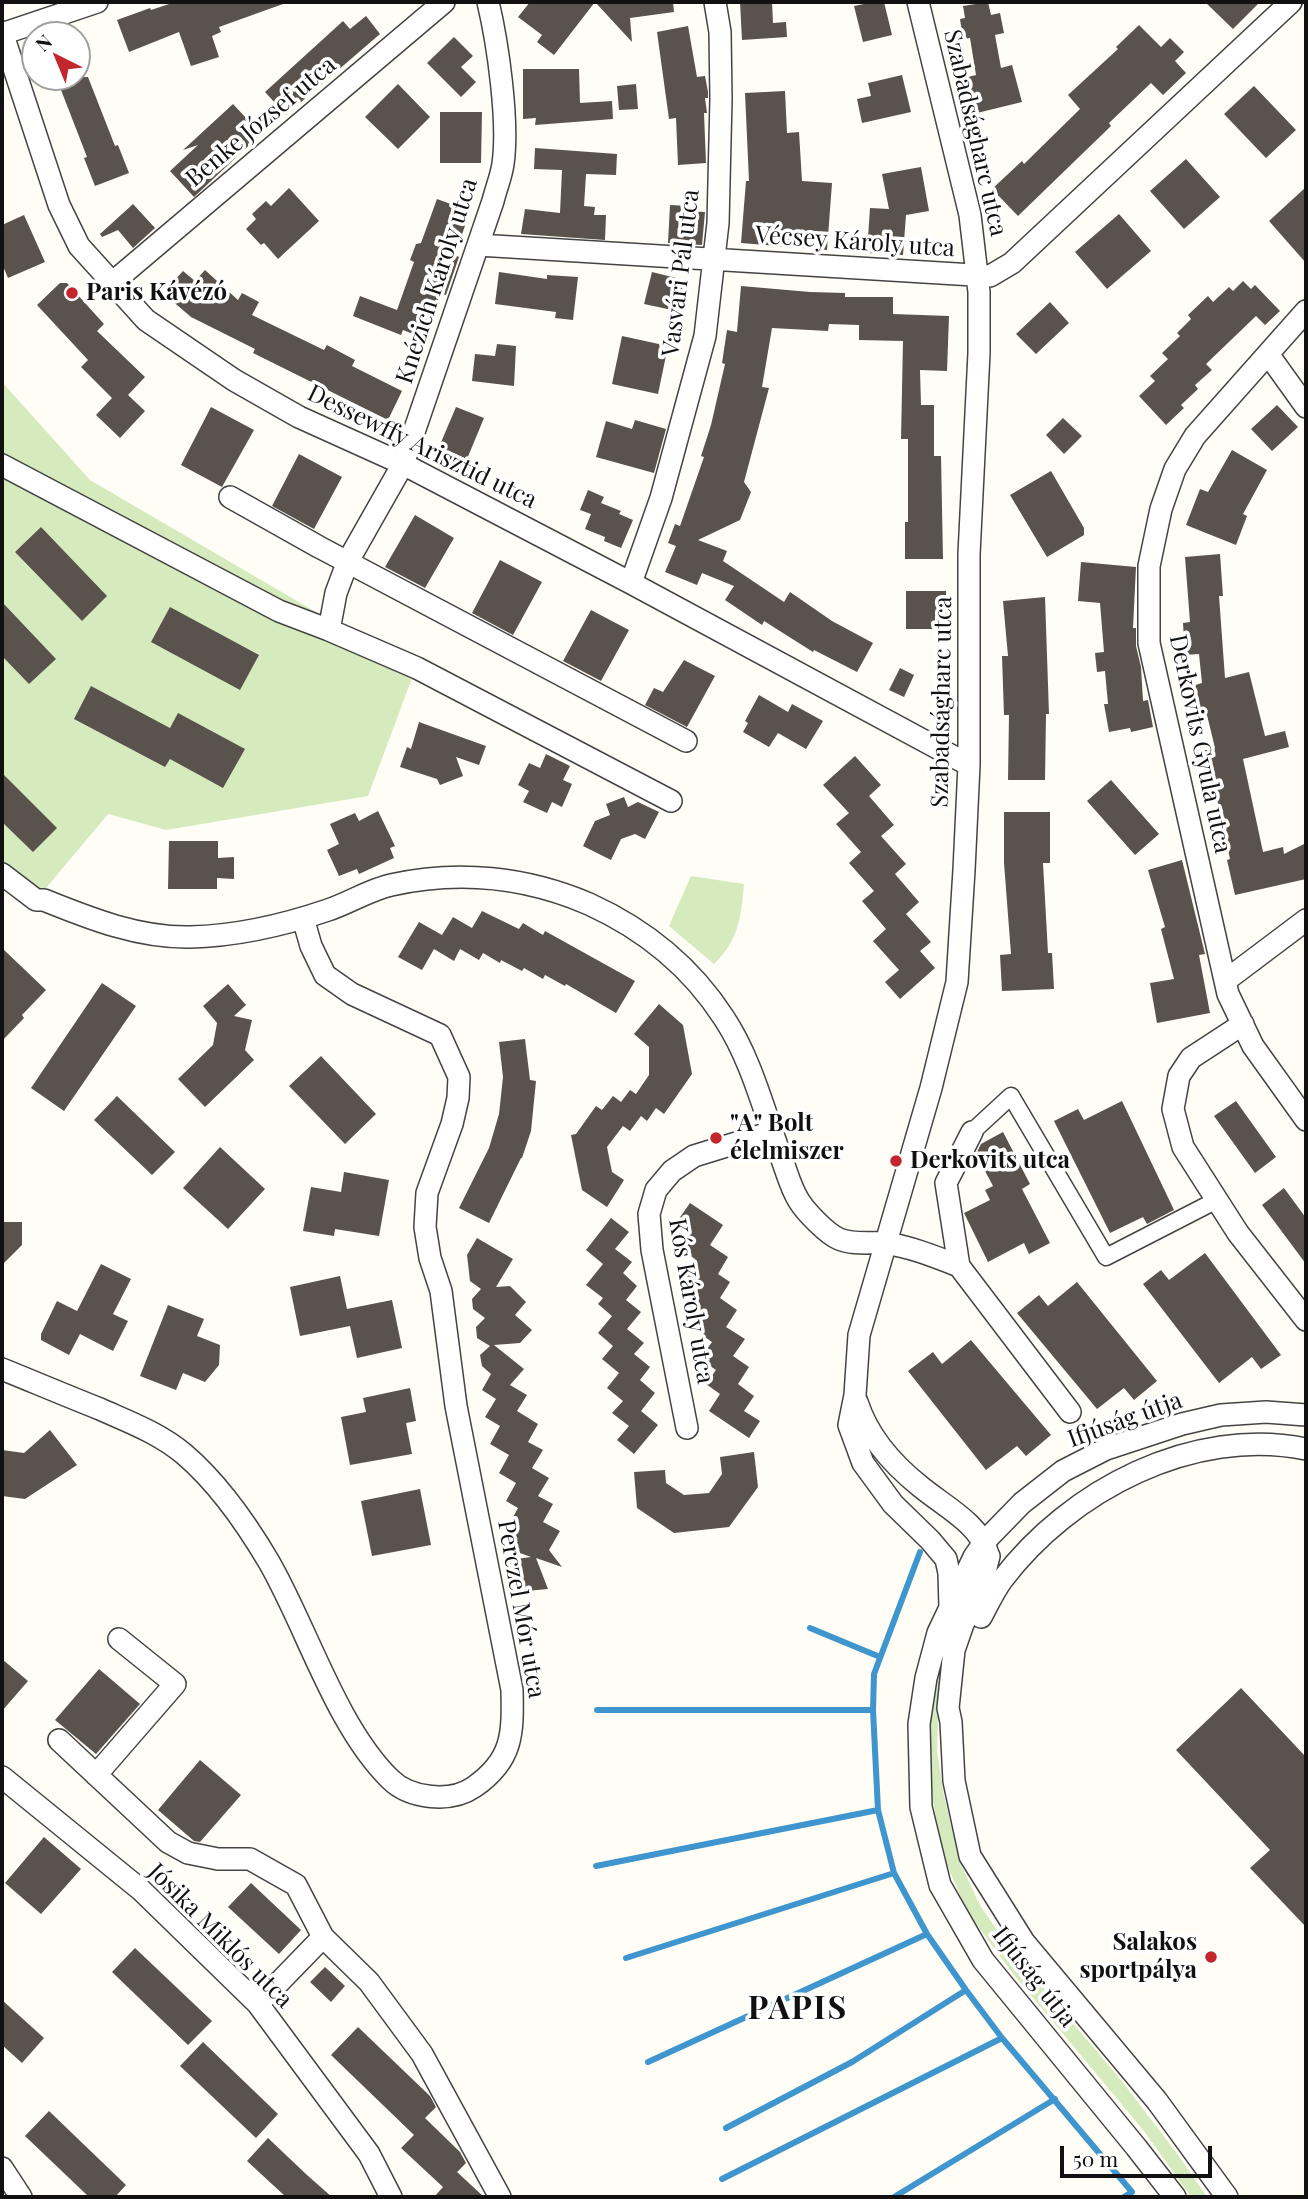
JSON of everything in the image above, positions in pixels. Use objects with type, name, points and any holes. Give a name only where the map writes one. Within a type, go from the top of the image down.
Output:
[{"type":"street","points":[[2,33],[97,2]]},
{"type":"street","name":"Benke József utca","points":[[113,283],[443,2]]},
{"type":"street","name":"Knézich Károly utca","points":[[329,629],[336,593],[348,561],[403,464],[503,164],[503,113],[494,27],[488,2]]},
{"type":"street","name":"Vasvári Pál utca","points":[[631,583],[661,498],[705,336],[718,223],[722,99],[720,32],[715,2]]},
{"type":"street","name":"Szabadságharc utca","points":[[918,2],[970,215],[977,276],[979,353],[969,554],[969,765],[957,982],[931,1088],[859,1335],[855,1395],[849,1426],[863,1463],[893,1504],[946,1559],[950,1608]]},
{"type":"street","name":"Vécsey Károly utca","points":[[478,245],[990,276],[1012,263],[1290,2]]},
{"type":"street","name":"Dessewffy Arisztid utca","points":[[2,33],[59,205],[79,246],[146,320],[234,380],[299,416],[403,464],[969,765]]},
{"type":"street","name":"Derkovits Gyula utca","points":[[1306,311],[1195,436],[1175,469],[1161,509],[1149,566],[1149,643],[1228,994],[1253,1046],[1306,1120]]},
{"type":"street","points":[[1268,354],[1306,407]]},
{"type":"street","points":[[2,465],[279,611],[329,629],[416,668],[671,801]]},
{"type":"street","points":[[230,497],[686,741]]},
{"type":"street","points":[[2,874],[36,900],[44,900],[89,918],[137,932],[190,937],[254,931],[303,918],[388,886],[445,876],[486,877],[541,886],[589,904],[660,946],[694,977],[725,1019],[744,1056],[799,1201],[816,1220],[840,1239],[886,1243],[959,1266]]},
{"type":"street","name":"Perczel Mór utca","points":[[2,1368],[152,1431],[184,1454],[226,1498],[269,1562],[342,1709],[370,1756],[392,1782],[418,1794],[444,1797],[468,1791],[491,1775],[506,1753],[513,1723],[512,1690],[456,1406],[441,1291],[430,1258],[425,1227],[427,1193],[452,1124],[458,1098],[459,1077],[440,1035],[352,994],[325,975],[311,946],[303,918]]},
{"type":"street","points":[[1225,981],[1306,920]]},
{"type":"street","points":[[1242,1024],[1191,1058],[1179,1076],[1173,1108],[1183,1147],[1238,1233],[1306,1320]]},
{"type":"street","points":[[1070,1412],[959,1266],[946,1184],[972,1132],[1012,1096],[1106,1257],[1217,1200]]},
{"type":"street","name":"Kós Károly utca","points":[[687,1428],[652,1250],[649,1214],[656,1190],[672,1171],[694,1156],[772,1132]]},
{"type":"street","name":"Szabadságharc utca","points":[[855,1395],[864,1425],[887,1455],[920,1486],[951,1509],[983,1551]]},
{"type":"street","name":"Ifjúság útja","points":[[1175,2197],[983,1961],[940,1885],[921,1807],[919,1724],[926,1678],[937,1633],[983,1551],[1022,1503],[1053,1479],[1106,1450],[1182,1424],[1222,1415],[1266,1412],[1306,1415]]},
{"type":"street","name":"Ifjúság útja","points":[[951,1722],[961,1668],[980,1619],[1002,1580],[1030,1549],[1082,1503],[1120,1479],[1171,1460],[1215,1448],[1240,1445],[1306,1449]]},
{"type":"street","name":"Szabadságharc utca","points":[[880,1486],[960,1553],[983,1551]]},
{"type":"street","points":[[983,1551],[1030,1549]]},
{"type":"street","name":"Ifjúság útja","points":[[983,1551],[980,1591],[963,1624],[954,1650],[948,1708],[954,1782],[970,1856],[1024,1942],[1157,2101],[1227,2197]]},
{"type":"street","points":[[96,1775],[175,1684],[119,1639]]},
{"type":"street","points":[[59,1740],[168,1842],[188,1853],[218,1859],[250,1859],[296,1885],[323,1937],[369,1982],[422,2054],[499,2197]]},
{"type":"street","name":"Jósika Miklós utca","points":[[2,1777],[141,1890],[258,2004],[369,2154],[391,2197]]},
{"type":"street","points":[[258,2004],[323,1937]]},
{"type":"street","points":[[2,2168],[21,2197]]},
{"type":"green space","points":[[2,382],[90,480],[415,670],[368,796],[166,830],[108,814],[36,900],[2,869]]},
{"type":"green space","points":[[691,876],[744,884],[742,907],[734,937],[714,964],[669,926]]},
{"type":"green space","points":[[947,1640],[939,1699],[937,1751],[944,1796],[960,1863],[981,1907],[1008,1946],[1121,2080],[1207,2197],[1191,2197],[1144,2131],[1014,1975],[968,1913],[942,1853],[929,1778],[931,1698]]},
{"type":"building","points":[[175,2],[283,4],[219,27],[221,32],[212,36],[219,57],[191,66],[179,32],[129,52],[117,20]]},
{"type":"building","points":[[530,2],[595,2],[554,55],[537,42],[542,35],[518,17]]},
{"type":"building","points":[[595,2],[673,2],[674,12],[630,18],[632,42]]},
{"type":"building","points":[[740,2],[772,2],[773,23],[786,22],[787,37],[742,40]]},
{"type":"building","points":[[884,2],[892,35],[863,42],[854,6]]},
{"type":"building","points":[[988,2],[991,15],[1000,13],[1004,33],[995,35],[1001,68],[1012,65],[1022,102],[977,113],[968,77],[976,75],[970,38],[963,39],[960,19],[965,18],[963,6]]},
{"type":"building","points":[[1205,2],[1260,2],[1233,29]]},
{"type":"building","points":[[366,16],[380,34],[286,115],[265,92],[343,21],[350,29]]},
{"type":"building","points":[[1139,25],[1161,47],[1170,38],[1184,52],[1175,61],[1186,73],[1163,95],[1151,83],[1109,123],[1111,126],[1018,216],[992,189],[1022,161],[1024,164],[1080,109],[1068,95],[1118,49],[1116,47]]},
{"type":"building","points":[[688,26],[697,77],[705,76],[708,92],[708,98],[705,98],[707,113],[704,113],[706,163],[678,165],[676,118],[669,119],[657,32]]},
{"type":"building","points":[[454,37],[473,56],[461,67],[476,82],[461,97],[427,63]]},
{"type":"building","points":[[523,69],[579,69],[580,103],[612,101],[613,119],[535,125],[536,118],[523,119]]},
{"type":"building","points":[[902,75],[911,112],[862,123],[857,99],[871,96],[868,83]]},
{"type":"building","points":[[398,84],[430,117],[398,149],[365,117]]},
{"type":"building","points":[[636,84],[638,109],[619,110],[617,86]]},
{"type":"building","points":[[91,85],[115,146],[118,145],[129,173],[95,186],[84,158],[87,157],[61,91],[91,91]]},
{"type":"building","points":[[1254,86],[1296,130],[1266,158],[1224,114]]},
{"type":"building","points":[[785,91],[787,133],[799,132],[802,181],[832,183],[827,250],[741,243],[746,181],[749,181],[745,93]]},
{"type":"building","points":[[233,104],[261,134],[194,197],[170,171],[198,145],[183,150]]},
{"type":"building","points":[[440,112],[482,112],[481,163],[440,163]]},
{"type":"building","points":[[535,148],[617,154],[616,175],[586,174],[584,206],[595,207],[594,215],[606,215],[605,240],[521,234],[525,209],[560,213],[562,170],[534,169]]},
{"type":"building","points":[[1186,159],[1220,197],[1184,229],[1150,191]]},
{"type":"building","points":[[921,167],[929,211],[906,215],[903,255],[867,253],[870,208],[889,209],[882,174]]},
{"type":"building","points":[[1306,187],[1306,263],[1269,221]]},
{"type":"building","points":[[289,188],[319,221],[278,259],[246,229],[256,219],[252,214],[266,201],[271,206]]},
{"type":"building","points":[[437,199],[470,211],[455,255],[459,257],[446,295],[441,293],[423,338],[403,330],[401,335],[353,316],[360,296],[397,310],[414,262],[410,260],[416,244],[421,243]]},
{"type":"building","points":[[133,204],[155,228],[133,248],[118,230],[102,237],[100,234]]},
{"type":"building","points":[[670,205],[688,206],[688,211],[705,212],[702,245],[668,243]]},
{"type":"building","points":[[1119,214],[1151,251],[1107,289],[1075,252]]},
{"type":"building","points":[[24,215],[45,262],[8,278],[2,264],[2,225]]},
{"type":"building","points":[[205,270],[238,300],[242,293],[259,302],[252,315],[324,350],[327,345],[355,360],[352,366],[402,391],[388,420],[253,353],[255,349],[191,317],[163,293],[183,271],[195,281]]},
{"type":"building","points":[[499,272],[547,279],[547,275],[578,277],[573,320],[555,318],[556,312],[495,304]]},
{"type":"building","points":[[652,272],[684,280],[677,311],[644,304]]},
{"type":"building","points":[[1243,281],[1251,289],[1255,285],[1280,311],[1265,325],[1256,316],[1206,364],[1212,370],[1195,385],[1198,389],[1181,405],[1184,408],[1166,425],[1139,396],[1155,381],[1150,376],[1168,359],[1162,353],[1180,336],[1177,333],[1191,319],[1188,315],[1208,296],[1213,302],[1229,287],[1233,291]]},
{"type":"building","points":[[60,283],[67,283],[104,324],[97,331],[145,377],[128,395],[145,411],[120,438],[96,415],[112,398],[81,367],[88,360],[37,305]]},
{"type":"building","points":[[741,286],[845,293],[845,297],[893,297],[893,314],[949,316],[947,371],[920,370],[921,405],[934,405],[934,456],[941,456],[943,559],[905,559],[908,439],[901,439],[903,341],[859,340],[859,325],[829,324],[828,331],[772,328],[762,387],[769,388],[744,482],[751,492],[740,520],[698,540],[727,551],[723,561],[784,602],[790,592],[832,621],[873,643],[857,672],[814,650],[813,652],[764,621],[762,625],[725,600],[734,586],[702,573],[697,585],[665,572],[676,546],[668,543],[675,524],[680,526],[704,457],[701,456],[725,364],[722,363],[727,330],[737,332]]},
{"type":"building","points":[[1050,302],[1069,323],[1036,354],[1016,334]]},
{"type":"building","points":[[622,336],[668,346],[658,394],[612,384]]},
{"type":"building","points":[[497,344],[516,346],[514,386],[472,381],[475,354],[495,356]]},
{"type":"building","points":[[1277,405],[1298,427],[1272,451],[1251,429]]},
{"type":"building","points":[[211,407],[254,430],[222,487],[181,465]]},
{"type":"building","points":[[456,407],[484,418],[467,459],[439,447]]},
{"type":"building","points":[[1063,418],[1082,436],[1064,454],[1046,435]]},
{"type":"building","points":[[635,420],[666,429],[654,473],[596,457],[606,421],[632,429]]},
{"type":"building","points":[[1232,450],[1267,470],[1243,514],[1247,516],[1236,545],[1186,525],[1200,489],[1208,492]]},
{"type":"building","points":[[299,454],[342,477],[314,529],[272,506]]},
{"type":"building","points":[[1051,471],[1084,528],[1084,535],[1047,557],[1010,495]]},
{"type":"building","points":[[588,490],[604,497],[601,503],[621,511],[619,514],[633,520],[621,548],[604,541],[605,537],[585,529],[591,514],[580,510]]},
{"type":"building","points":[[415,515],[454,538],[425,588],[385,567]]},
{"type":"building","points":[[41,527],[107,596],[82,621],[15,552]]},
{"type":"building","points":[[1220,554],[1223,596],[1219,596],[1225,678],[1249,672],[1265,736],[1285,731],[1289,747],[1243,759],[1263,852],[1283,847],[1284,854],[1306,843],[1306,879],[1235,895],[1214,785],[1211,785],[1202,751],[1215,748],[1207,715],[1200,716],[1192,686],[1202,683],[1199,654],[1185,655],[1183,623],[1190,622],[1185,557]]},
{"type":"building","points":[[500,560],[542,582],[513,635],[472,613]]},
{"type":"building","points":[[1081,562],[1136,567],[1133,628],[1136,628],[1143,701],[1148,700],[1153,727],[1131,732],[1130,728],[1109,732],[1104,704],[1108,704],[1105,671],[1097,672],[1095,653],[1104,652],[1100,603],[1078,601]]},
{"type":"building","points":[[906,591],[946,591],[946,616],[935,616],[935,629],[906,629]]},
{"type":"building","points":[[1045,597],[1049,714],[1046,714],[1045,780],[1008,780],[1009,715],[1004,715],[1002,656],[1008,656],[1003,601]]},
{"type":"building","points":[[2,602],[56,659],[29,684],[2,656]]},
{"type":"building","points":[[170,607],[259,655],[240,690],[151,642]]},
{"type":"building","points":[[591,610],[629,630],[601,681],[563,661]]},
{"type":"building","points":[[684,660],[715,676],[687,727],[645,705],[654,688],[663,692]]},
{"type":"building","points":[[900,668],[914,675],[904,697],[889,690]]},
{"type":"building","points":[[91,686],[170,728],[178,713],[245,749],[223,788],[170,759],[165,767],[74,719]]},
{"type":"building","points":[[759,695],[788,712],[792,704],[823,721],[806,749],[778,733],[769,747],[743,732],[748,723],[745,721]]},
{"type":"building","points":[[419,722],[486,746],[479,765],[456,757],[463,776],[440,785],[437,779],[400,767],[407,747],[411,749]]},
{"type":"building","points":[[546,754],[570,766],[563,780],[572,784],[562,807],[552,802],[547,813],[523,802],[529,791],[518,785],[529,763],[540,768]]},
{"type":"building","points":[[855,756],[881,785],[869,796],[894,825],[881,836],[906,864],[895,874],[919,902],[906,914],[931,942],[920,951],[935,968],[900,999],[885,982],[899,970],[873,941],[886,929],[862,901],[874,891],[849,863],[861,852],[836,824],[849,813],[823,785]]},
{"type":"building","points":[[2,773],[57,828],[33,852],[2,822]]},
{"type":"building","points":[[1111,780],[1159,834],[1135,855],[1087,801]]},
{"type":"building","points":[[624,797],[628,807],[638,802],[659,812],[645,839],[635,834],[621,839],[611,860],[583,846],[595,821],[610,815],[606,804]]},
{"type":"building","points":[[378,811],[395,846],[390,848],[394,858],[359,874],[357,869],[339,876],[327,850],[339,844],[330,824],[355,813],[359,821]]},
{"type":"building","points":[[1004,812],[1050,812],[1050,863],[1043,863],[1048,953],[1052,953],[1054,989],[1002,991],[1000,955],[1011,954],[1004,863]]},
{"type":"building","points":[[169,841],[218,841],[218,858],[234,857],[234,879],[217,878],[217,889],[168,889]]},
{"type":"building","points":[[1182,860],[1205,954],[1199,955],[1210,1013],[1157,1023],[1150,983],[1174,979],[1161,929],[1165,927],[1148,870]]},
{"type":"building","points":[[482,911],[519,929],[523,923],[543,935],[545,931],[635,981],[616,1013],[566,984],[565,986],[545,975],[543,979],[524,968],[522,971],[501,960],[500,963],[483,953],[479,960],[460,949],[454,961],[434,949],[422,970],[398,957],[419,922],[442,935],[453,917],[472,928]]},
{"type":"building","points":[[2,948],[46,990],[2,1041]]},
{"type":"building","points":[[102,983],[136,1006],[64,1111],[31,1088]]},
{"type":"building","points":[[228,984],[246,1005],[234,1016],[252,1020],[245,1050],[254,1060],[205,1107],[178,1079],[213,1045],[217,1023],[203,1006]]},
{"type":"building","points":[[659,1004],[683,1025],[692,1074],[664,1114],[656,1108],[647,1121],[641,1116],[630,1131],[623,1126],[607,1147],[612,1172],[624,1180],[607,1207],[582,1190],[571,1135],[576,1134],[596,1106],[602,1110],[613,1096],[621,1102],[630,1090],[636,1094],[649,1075],[649,1047],[634,1034]]},
{"type":"building","points":[[525,1039],[530,1080],[536,1081],[531,1131],[522,1158],[489,1223],[459,1208],[489,1148],[499,1114],[503,1077],[499,1042]]},
{"type":"building","points":[[321,1056],[376,1114],[345,1144],[289,1086]]},
{"type":"building","points":[[117,1096],[175,1152],[152,1175],[94,1120]]},
{"type":"building","points":[[1122,1101],[1174,1210],[1147,1224],[1143,1217],[1110,1233],[1054,1121],[1078,1109],[1084,1120]]},
{"type":"building","points":[[1236,1101],[1276,1157],[1255,1173],[1214,1116]]},
{"type":"building","points":[[1003,1132],[1030,1184],[1022,1189],[1050,1243],[1029,1254],[1024,1243],[988,1262],[964,1213],[990,1200],[985,1190],[993,1186],[976,1154],[981,1144]]},
{"type":"building","points":[[220,1147],[265,1189],[228,1229],[183,1188]]},
{"type":"building","points":[[344,1172],[389,1180],[379,1236],[335,1229],[334,1236],[303,1231],[311,1187],[341,1192]]},
{"type":"building","points":[[1284,1188],[1306,1218],[1306,1264],[1262,1205]]},
{"type":"building","points":[[690,1203],[723,1225],[710,1245],[728,1257],[718,1274],[730,1282],[720,1298],[737,1310],[726,1327],[745,1339],[733,1356],[749,1367],[738,1384],[754,1396],[744,1411],[760,1421],[749,1438],[709,1411],[720,1394],[706,1384],[716,1370],[700,1359],[712,1342],[695,1330],[706,1314],[689,1302],[701,1285],[684,1275],[695,1259],[681,1249],[691,1233],[676,1223]]},
{"type":"building","points":[[611,1218],[629,1232],[615,1249],[632,1262],[623,1273],[637,1286],[626,1300],[641,1312],[627,1329],[644,1343],[634,1354],[650,1367],[640,1380],[655,1393],[641,1411],[658,1425],[634,1454],[617,1440],[629,1426],[612,1413],[623,1401],[607,1388],[619,1373],[602,1359],[613,1346],[598,1333],[612,1316],[598,1304],[603,1298],[586,1285],[603,1264],[586,1250]]},
{"type":"building","points":[[2,1222],[22,1222],[22,1245],[2,1265]]},
{"type":"building","points":[[477,1238],[513,1259],[496,1287],[510,1286],[526,1302],[515,1315],[532,1330],[520,1343],[494,1345],[524,1369],[510,1385],[527,1395],[517,1411],[538,1424],[528,1442],[543,1450],[532,1468],[549,1478],[538,1496],[553,1504],[543,1522],[560,1531],[549,1550],[562,1567],[536,1558],[548,1589],[516,1592],[509,1560],[531,1557],[520,1553],[506,1530],[518,1508],[506,1501],[516,1483],[499,1473],[509,1455],[490,1444],[500,1426],[485,1417],[496,1399],[482,1390],[491,1374],[482,1366],[480,1355],[490,1346],[477,1338],[476,1327],[485,1318],[473,1309],[472,1299],[481,1289],[470,1281],[467,1255]]},
{"type":"building","points":[[1205,1253],[1281,1355],[1261,1369],[1252,1357],[1219,1383],[1143,1284],[1161,1270],[1169,1280]]},
{"type":"building","points":[[101,1264],[131,1279],[113,1314],[128,1321],[113,1351],[80,1334],[69,1355],[41,1340],[41,1334],[57,1301],[77,1311]]},
{"type":"building","points":[[340,1276],[347,1309],[392,1300],[402,1348],[357,1358],[350,1326],[300,1336],[290,1287]]},
{"type":"building","points":[[1077,1282],[1157,1381],[1134,1400],[1124,1388],[1097,1409],[1017,1313],[1039,1295],[1048,1306]]},
{"type":"building","points":[[168,1305],[204,1319],[197,1336],[220,1345],[219,1365],[205,1382],[183,1373],[176,1390],[140,1376]]},
{"type":"building","points":[[971,1340],[1051,1435],[1026,1456],[1017,1446],[986,1470],[908,1371],[933,1352],[942,1364]]},
{"type":"building","points":[[410,1388],[416,1421],[406,1423],[412,1454],[350,1465],[341,1417],[366,1412],[363,1398]]},
{"type":"building","points":[[50,1430],[77,1465],[25,1499],[2,1496],[2,1450],[24,1453]]},
{"type":"building","points":[[754,1452],[758,1487],[729,1527],[674,1533],[637,1508],[634,1472],[665,1470],[666,1483],[684,1495],[709,1493],[722,1474],[720,1457]]},
{"type":"building","points":[[420,1489],[431,1545],[372,1556],[361,1501]]},
{"type":"building","points":[[2,1659],[28,1681],[2,1711]]},
{"type":"building","points":[[99,1669],[140,1704],[96,1754],[55,1720]]},
{"type":"building","points":[[1241,1688],[1306,1757],[1306,1927],[1250,1868],[1270,1850],[1176,1750]]},
{"type":"building","points":[[200,1760],[241,1795],[200,1842],[194,1841],[158,1810]]},
{"type":"building","points":[[44,1837],[81,1869],[41,1914],[5,1883]]},
{"type":"building","points":[[251,1883],[301,1930],[279,1954],[228,1907]]},
{"type":"building","points":[[135,1948],[212,2021],[188,2045],[112,1972]]},
{"type":"building","points":[[325,1967],[345,1986],[331,2002],[310,1982]]},
{"type":"building","points":[[2,2000],[44,2038],[22,2063],[2,2045]]},
{"type":"building","points":[[358,2027],[430,2096],[436,2107],[425,2118],[460,2152],[466,2163],[457,2172],[484,2197],[434,2197],[443,2187],[401,2148],[414,2135],[331,2055]]},
{"type":"building","points":[[203,2042],[278,2114],[256,2138],[180,2066]]},
{"type":"building","points":[[49,2111],[126,2185],[115,2197],[89,2197],[25,2136]]},
{"type":"building","points":[[268,2138],[332,2197],[286,2197],[247,2161]]},
{"type":"waterway","points":[[920,1552],[874,1674],[878,1810],[894,1873],[927,1934],[966,1990],[1002,2038],[1132,2192],[1124,2197]]},
{"type":"waterway","points":[[810,1628],[880,1657]]},
{"type":"waterway","points":[[597,1710],[873,1710]]},
{"type":"waterway","points":[[596,1866],[878,1810]]},
{"type":"waterway","points":[[626,1958],[894,1873]]},
{"type":"waterway","points":[[648,2062],[927,1934]]},
{"type":"waterway","points":[[726,2128],[852,2062],[966,1990]]},
{"type":"waterway","points":[[722,2179],[1002,2038]]},
{"type":"waterway","points":[[894,2197],[1055,2099]]},
{"type":"place","name":"Paris Kávézó","points":[[72,293]]},
{"type":"place","name":"\"A\" Bolt élelmiszer","points":[[716,1138]]},
{"type":"place","name":"Derkovits utca","points":[[896,1161]]},
{"type":"place","name":"Salakos sportpálya","points":[[1211,1957]]},
{"type":"district","name":"PAPIS","points":[[798,2009]]}]
